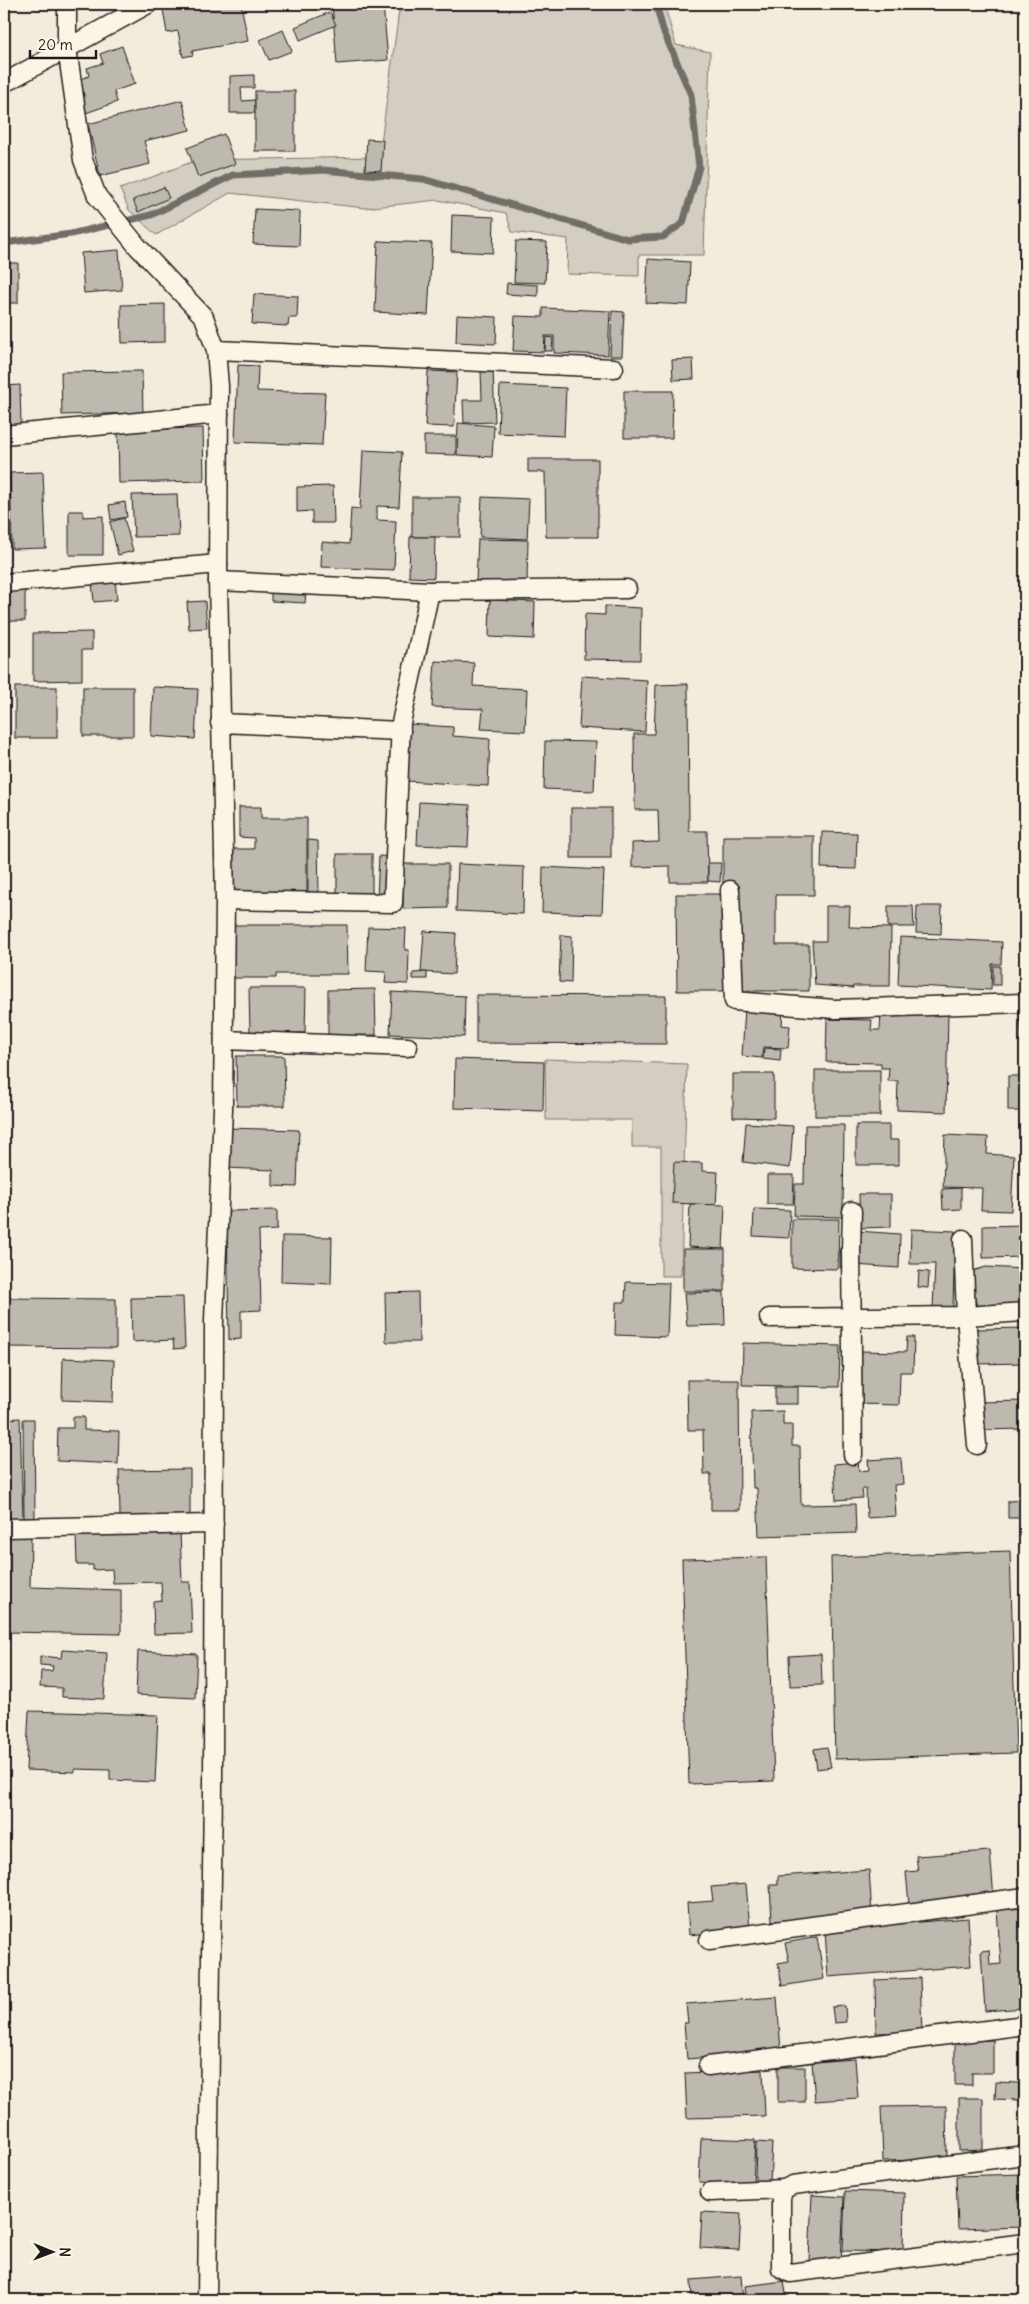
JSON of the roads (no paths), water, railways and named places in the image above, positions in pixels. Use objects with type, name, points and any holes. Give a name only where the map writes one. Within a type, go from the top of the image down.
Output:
[{"type":"street","points":[[67,4],[67,48],[83,160],[97,196],[138,247],[204,316],[216,350],[219,414],[218,573],[220,722],[225,900],[224,1040],[214,1320],[207,2300]]},
{"type":"street","points":[[4,83],[148,4]]},
{"type":"street","points":[[216,350],[614,368]]},
{"type":"street","points":[[4,435],[219,414]]},
{"type":"street","points":[[4,583],[218,573],[430,591],[627,589]]},
{"type":"street","points":[[225,900],[394,903],[401,731],[430,591]]},
{"type":"street","points":[[220,722],[401,731]]},
{"type":"street","points":[[730,890],[734,1001],[835,1009],[1025,1003]]},
{"type":"street","points":[[224,1040],[408,1047]]},
{"type":"street","points":[[852,1211],[853,1455]]},
{"type":"street","points":[[963,1239],[966,1316],[977,1445]]},
{"type":"street","points":[[769,1318],[966,1316],[1025,1312]]},
{"type":"street","points":[[4,1528],[214,1524]]},
{"type":"street","points":[[709,1940],[1025,1898]]},
{"type":"street","points":[[708,2066],[1025,2025]]},
{"type":"street","points":[[710,2192],[784,2189],[793,2185],[1025,2155]]},
{"type":"street","points":[[784,2189],[781,2198],[781,2268],[790,2273],[1025,2243]]},
{"type":"waterway","points":[[4,243],[71,234],[151,215],[233,175],[323,170],[423,179],[628,239],[663,237],[683,223],[699,167],[691,95],[663,30],[656,4]]}]
